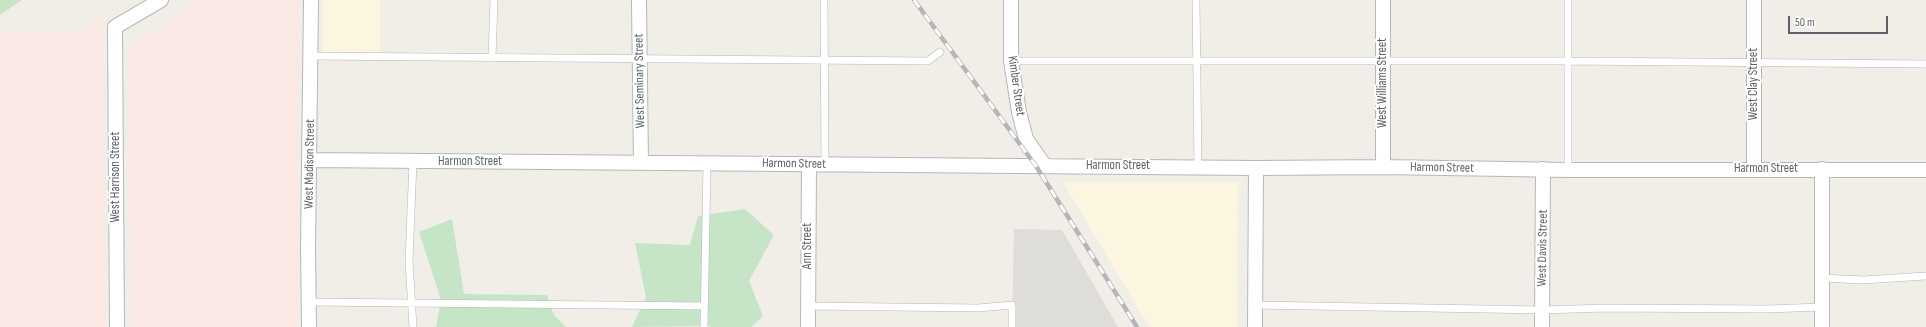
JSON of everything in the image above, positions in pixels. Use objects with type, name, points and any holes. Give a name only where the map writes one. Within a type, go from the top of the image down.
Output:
[{"type":"street","name":"West Harrison Street","points":[[117,327],[115,27],[161,0]]},
{"type":"street","name":"West Madison Street","points":[[309,327],[311,0]]},
{"type":"street","name":"West Seminary Street","points":[[639,0],[641,163]]},
{"type":"street","name":"Kimber Street","points":[[1011,0],[1011,61],[1026,139],[1045,166]]},
{"type":"street","name":"West Williams Street","points":[[1382,166],[1383,0]]},
{"type":"street","name":"West Clay Street","points":[[1754,0],[1754,169]]},
{"type":"street","name":"Harmon Street","points":[[310,160],[1256,168],[1382,166],[1568,170],[1926,170]]},
{"type":"street","name":"Ann Street","points":[[808,327],[809,165]]},
{"type":"street","points":[[1255,327],[1256,168]]},
{"type":"street","name":"West Davis Street","points":[[1542,327],[1543,169]]},
{"type":"street","points":[[1822,169],[1822,327]]},
{"type":"lane","points":[[492,58],[494,0]]},
{"type":"lane","points":[[824,0],[825,165]]},
{"type":"lane","points":[[1196,0],[1198,167]]},
{"type":"lane","points":[[1568,0],[1568,170]]},
{"type":"lane","points":[[311,56],[824,62],[928,61],[940,52]]},
{"type":"lane","points":[[1011,61],[1568,61],[1926,64]]},
{"type":"lane","points":[[413,327],[409,261],[414,161]]},
{"type":"lane","points":[[704,327],[707,163]]},
{"type":"lane","points":[[1821,278],[1864,280],[1926,276]]},
{"type":"lane","points":[[309,302],[704,306]]},
{"type":"lane","points":[[808,306],[978,308],[1012,305],[1012,327]]},
{"type":"lane","points":[[1255,305],[1542,310],[1605,308],[1767,309],[1822,307]]},
{"type":"shaded area","points":[[202,0],[298,0],[298,327],[130,327],[128,46]]},
{"type":"shaded area","points":[[323,0],[380,0],[380,57],[323,57]]},
{"type":"shaded area","points":[[103,17],[106,327],[0,327],[0,33],[81,31]]},
{"type":"shaded area","points":[[1063,182],[1238,182],[1237,327],[1149,327]]},
{"type":"shaded area","points":[[1014,229],[1062,230],[1118,327],[1012,327]]},
{"type":"green space","points":[[0,0],[22,0],[0,15]]},
{"type":"green space","points":[[745,209],[774,235],[749,281],[763,316],[751,327],[632,327],[646,297],[635,243],[690,245],[698,216]]},
{"type":"green space","points":[[452,219],[464,294],[547,295],[554,315],[566,327],[436,327],[441,300],[419,232]]},
{"type":"railway","points":[[914,0],[1036,166],[1137,327]]}]
